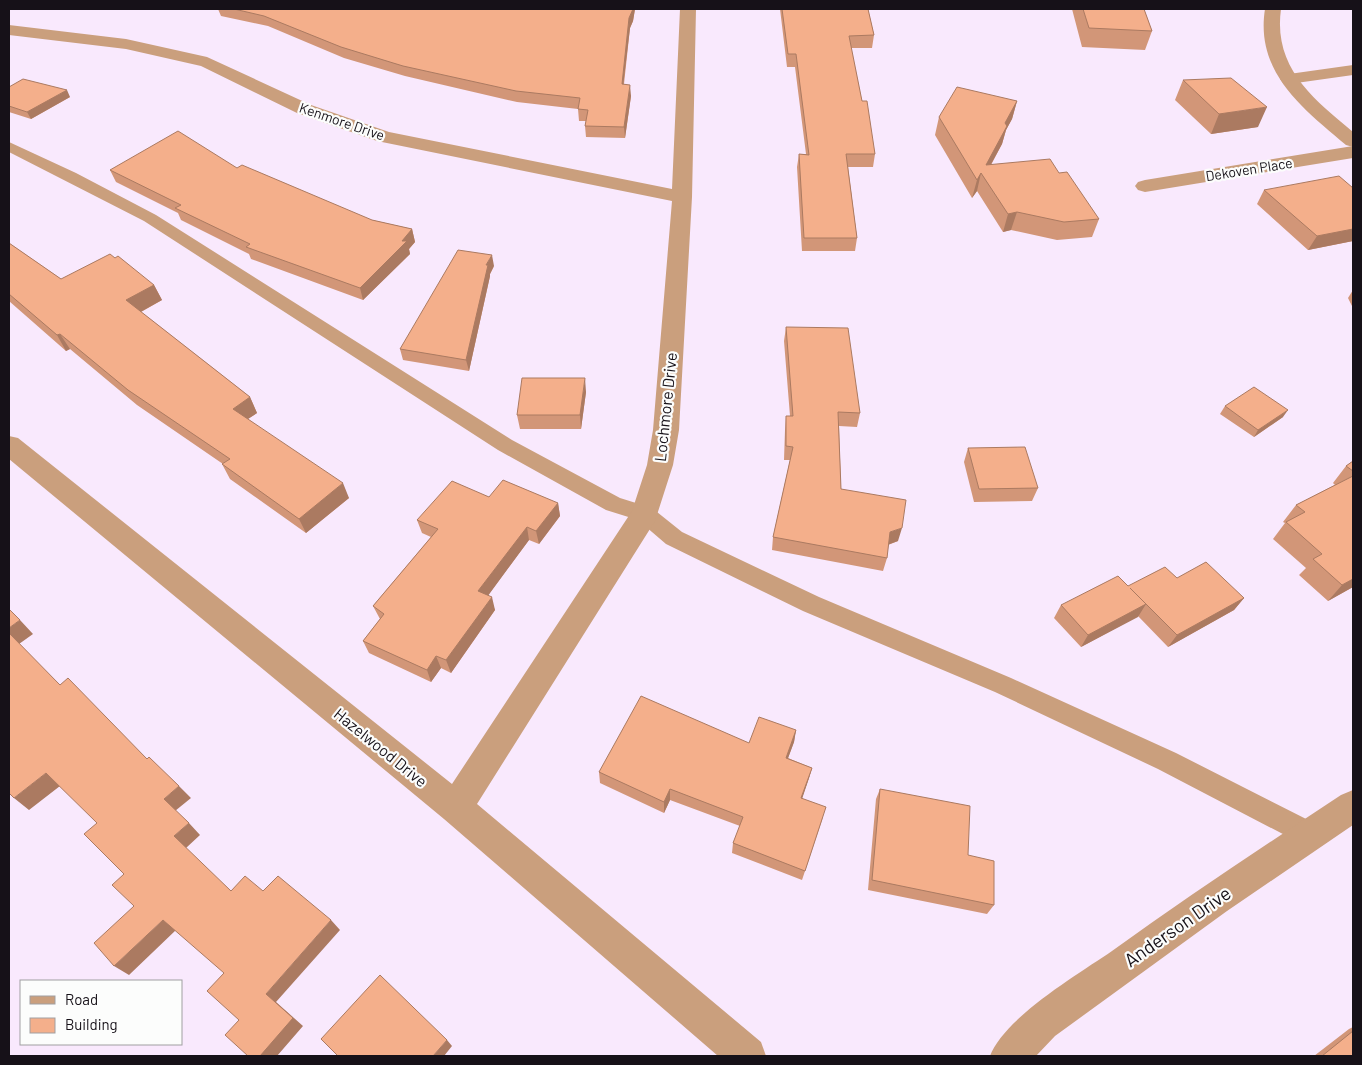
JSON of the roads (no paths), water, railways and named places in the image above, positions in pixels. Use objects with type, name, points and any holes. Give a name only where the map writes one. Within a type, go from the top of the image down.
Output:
[{"type":"street","name":"Lochmore Drive","points":[[456,808],[645,514],[660,465],[666,430],[682,198],[688,9]]},
{"type":"street","points":[[1273,9],[1272,49],[1290,79],[1318,112],[1353,141]]},
{"type":"street","name":"Kenmore Drive","points":[[9,30],[126,44],[207,62],[304,109],[384,137],[682,198]]},
{"type":"street","points":[[1290,79],[1353,70]]},
{"type":"street","name":"Dekoven Place","points":[[1144,186],[1353,152]]},
{"type":"street","name":"Hazelwood Drive","points":[[9,445],[456,808],[747,1056]]},
{"type":"street","name":"Anderson Drive","points":[[1009,1056],[1042,1023],[1215,899],[1353,806]]},
{"type":"lane","points":[[9,146],[72,176],[150,218],[317,323],[505,445],[613,504],[645,514],[674,538],[719,562],[811,604],[1003,685],[1167,761],[1311,835]]}]
